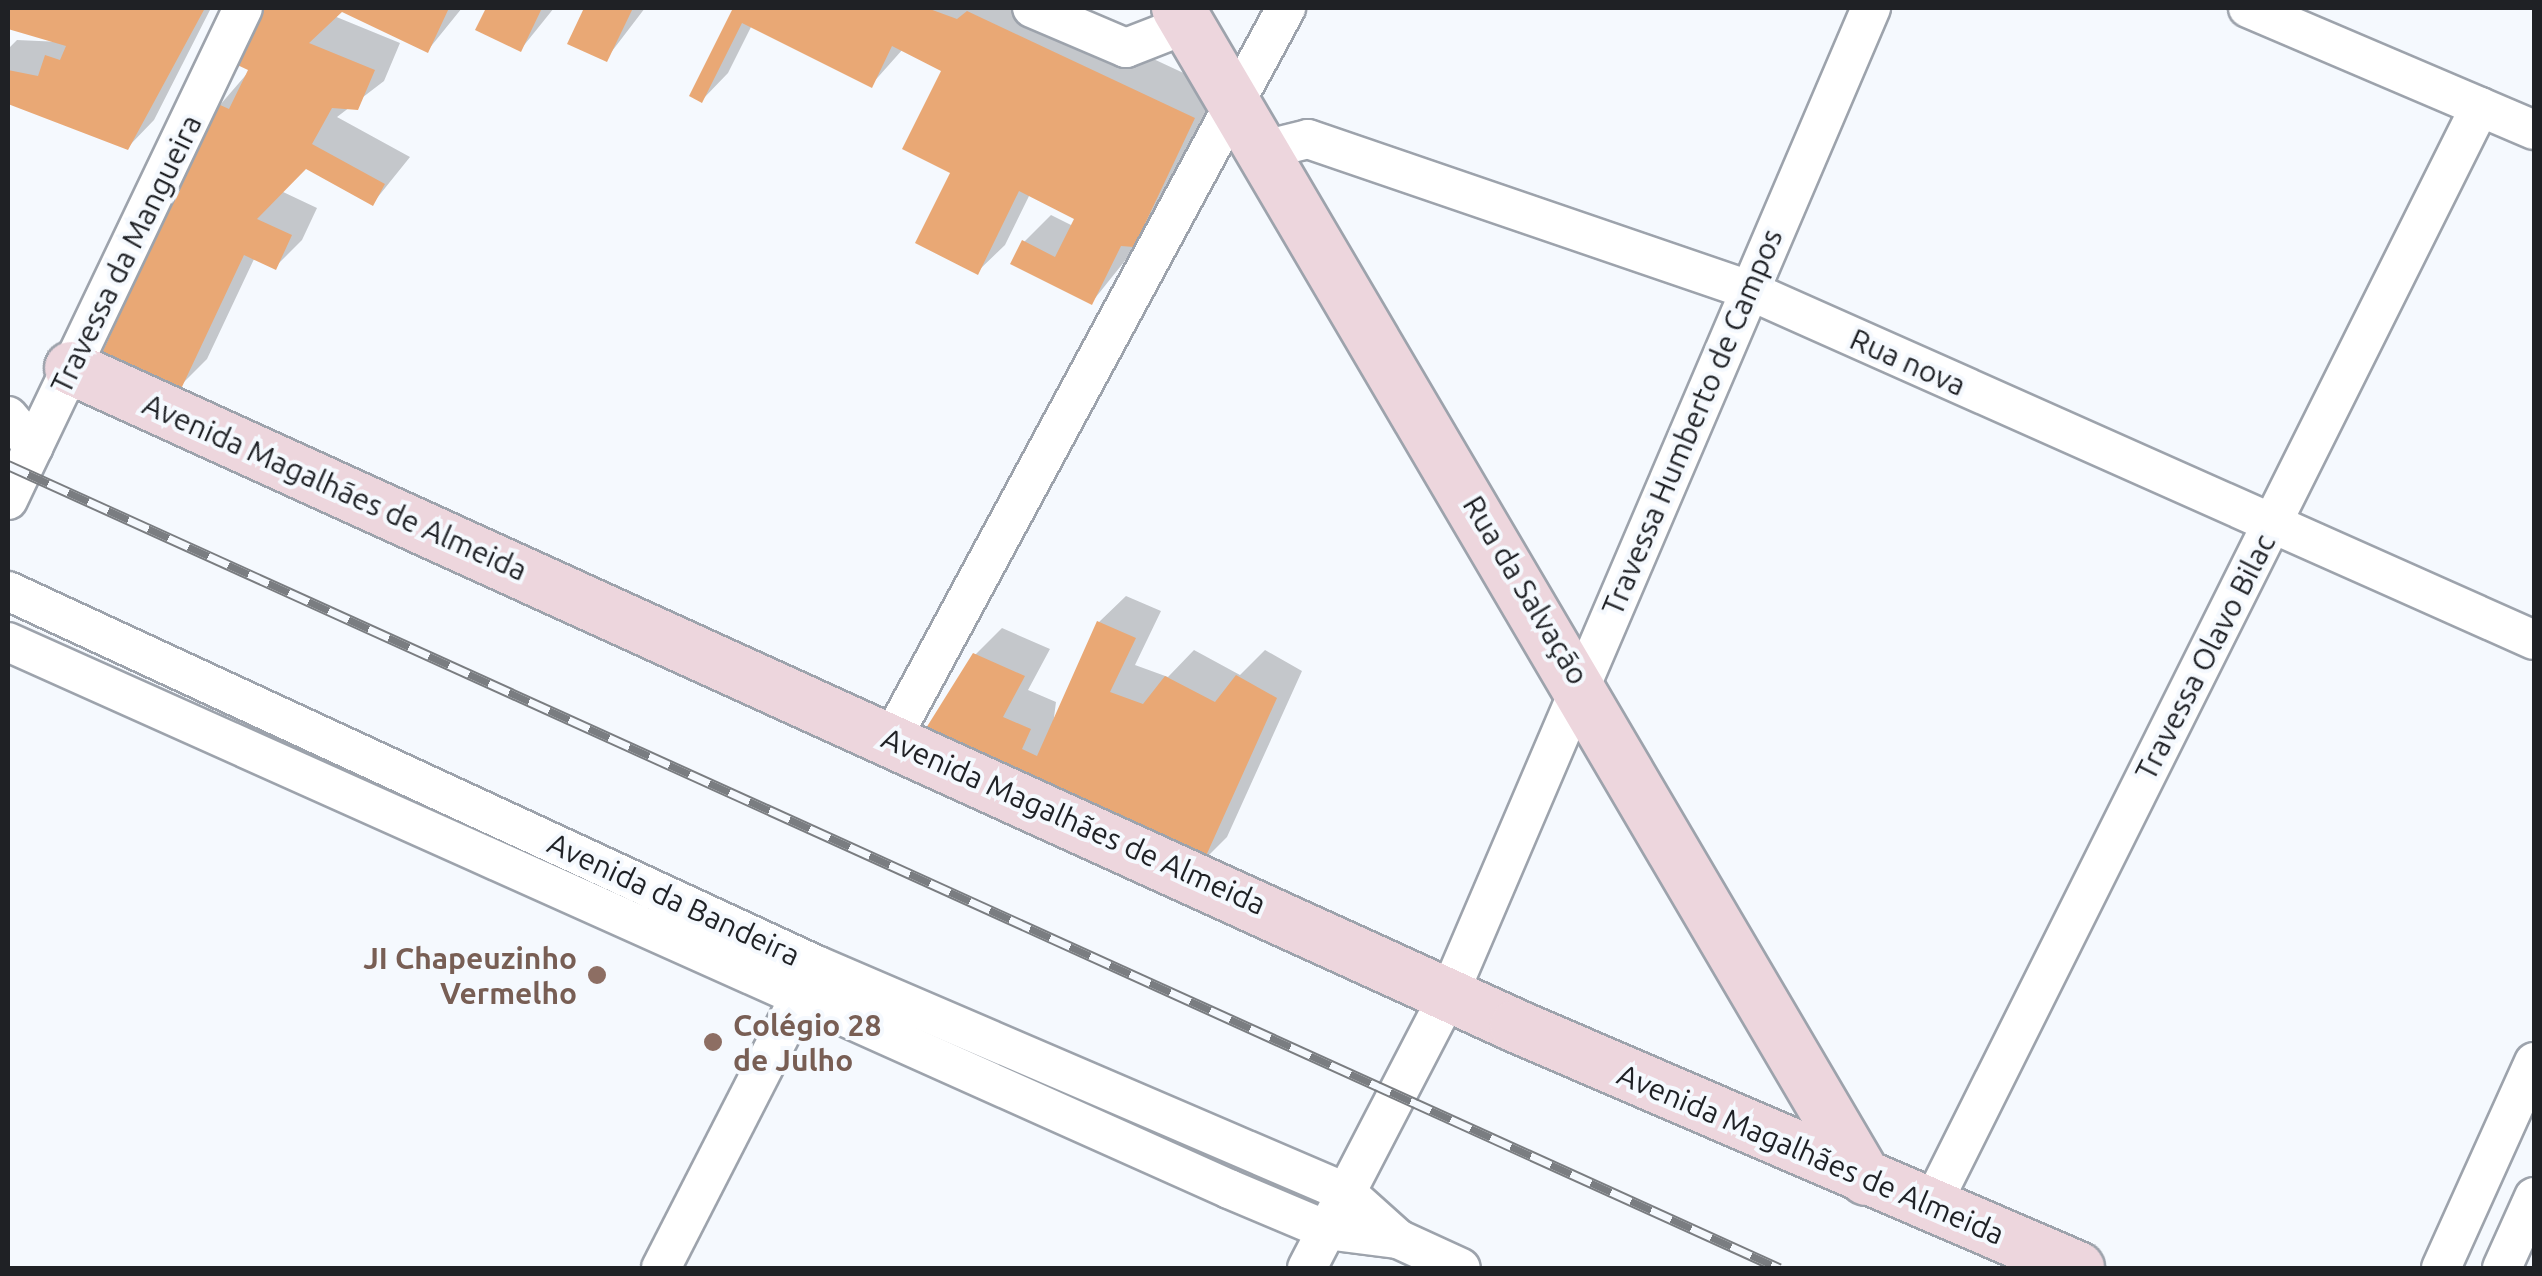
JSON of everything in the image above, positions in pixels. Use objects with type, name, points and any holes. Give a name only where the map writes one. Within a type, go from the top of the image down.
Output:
[{"type":"street","name":"Travessa da Mangueira","points":[[8,500],[244,8]]},
{"type":"street","points":[[1032,8],[1126,48],[1182,16]]},
{"type":"street","points":[[892,738],[1234,91],[1286,8]]},
{"type":"street","name":"Travessa Humberto de Campos","points":[[1307,1268],[1449,994],[1871,8]]},
{"type":"street","points":[[2248,8],[2534,130]]},
{"type":"street","name":"Rua da Salvação","points":[[1182,16],[1234,91],[1264,150],[1581,682],[1866,1179]]},
{"type":"street","name":"Travessa Olavo Bilac","points":[[1930,1208],[2480,106]]},
{"type":"street","name":"Rua nova","points":[[1264,150],[1308,139],[1748,290],[2534,640]]},
{"type":"street","name":"Avenida Magalhães de Almeida","points":[[71,368],[1449,994],[1930,1208],[2078,1268]]},
{"type":"street","points":[[8,416],[34,447]]},
{"type":"street","name":"Avenida da Bandeira","points":[[8,591],[1326,1230]]},
{"type":"street","name":"Avenida da Bandeira","points":[[8,642],[808,982],[1346,1192]]},
{"type":"street","points":[[661,1268],[808,982]]},
{"type":"street","points":[[2441,1268],[2534,1062]]},
{"type":"street","points":[[1346,1192],[1398,1239],[1461,1268]]},
{"type":"street","points":[[2503,1268],[2534,1197]]},
{"type":"street","points":[[1326,1230],[1398,1239]]},
{"type":"building","points":[[10,8],[205,8],[128,150],[8,104],[8,70],[38,76],[45,55],[60,60],[66,46],[8,29]]},
{"type":"building","points":[[256,8],[449,8],[428,53],[342,12],[309,43],[375,70],[358,110],[332,108],[312,144],[385,184],[373,206],[306,169],[257,219],[292,235],[276,270],[244,255],[181,389],[102,353],[218,104],[229,109],[248,70],[231,62]]},
{"type":"building","points":[[486,8],[542,8],[521,52],[475,30]]},
{"type":"building","points":[[584,8],[633,8],[607,62],[567,44]]},
{"type":"building","points":[[733,8],[927,8],[957,19],[967,11],[1195,118],[1134,247],[1121,246],[1092,305],[1010,264],[1022,240],[1055,257],[1074,219],[1019,191],[978,275],[915,243],[950,173],[902,149],[941,71],[892,46],[872,88],[742,23],[702,103],[689,96]]},
{"type":"building","points":[[1097,621],[1136,638],[1110,692],[1143,704],[1165,676],[1215,702],[1236,675],[1277,698],[1201,867],[1137,839],[1144,827],[918,741],[973,653],[1025,676],[1003,717],[1031,729],[1022,749],[1037,756]]},
{"type":"railway","points":[[8,465],[1779,1268]]},
{"type":"place","name":"JI Chapeuzinho Vermelho","points":[[597,975]]},
{"type":"place","name":"Colégio 28 de Julho","points":[[713,1042]]}]
